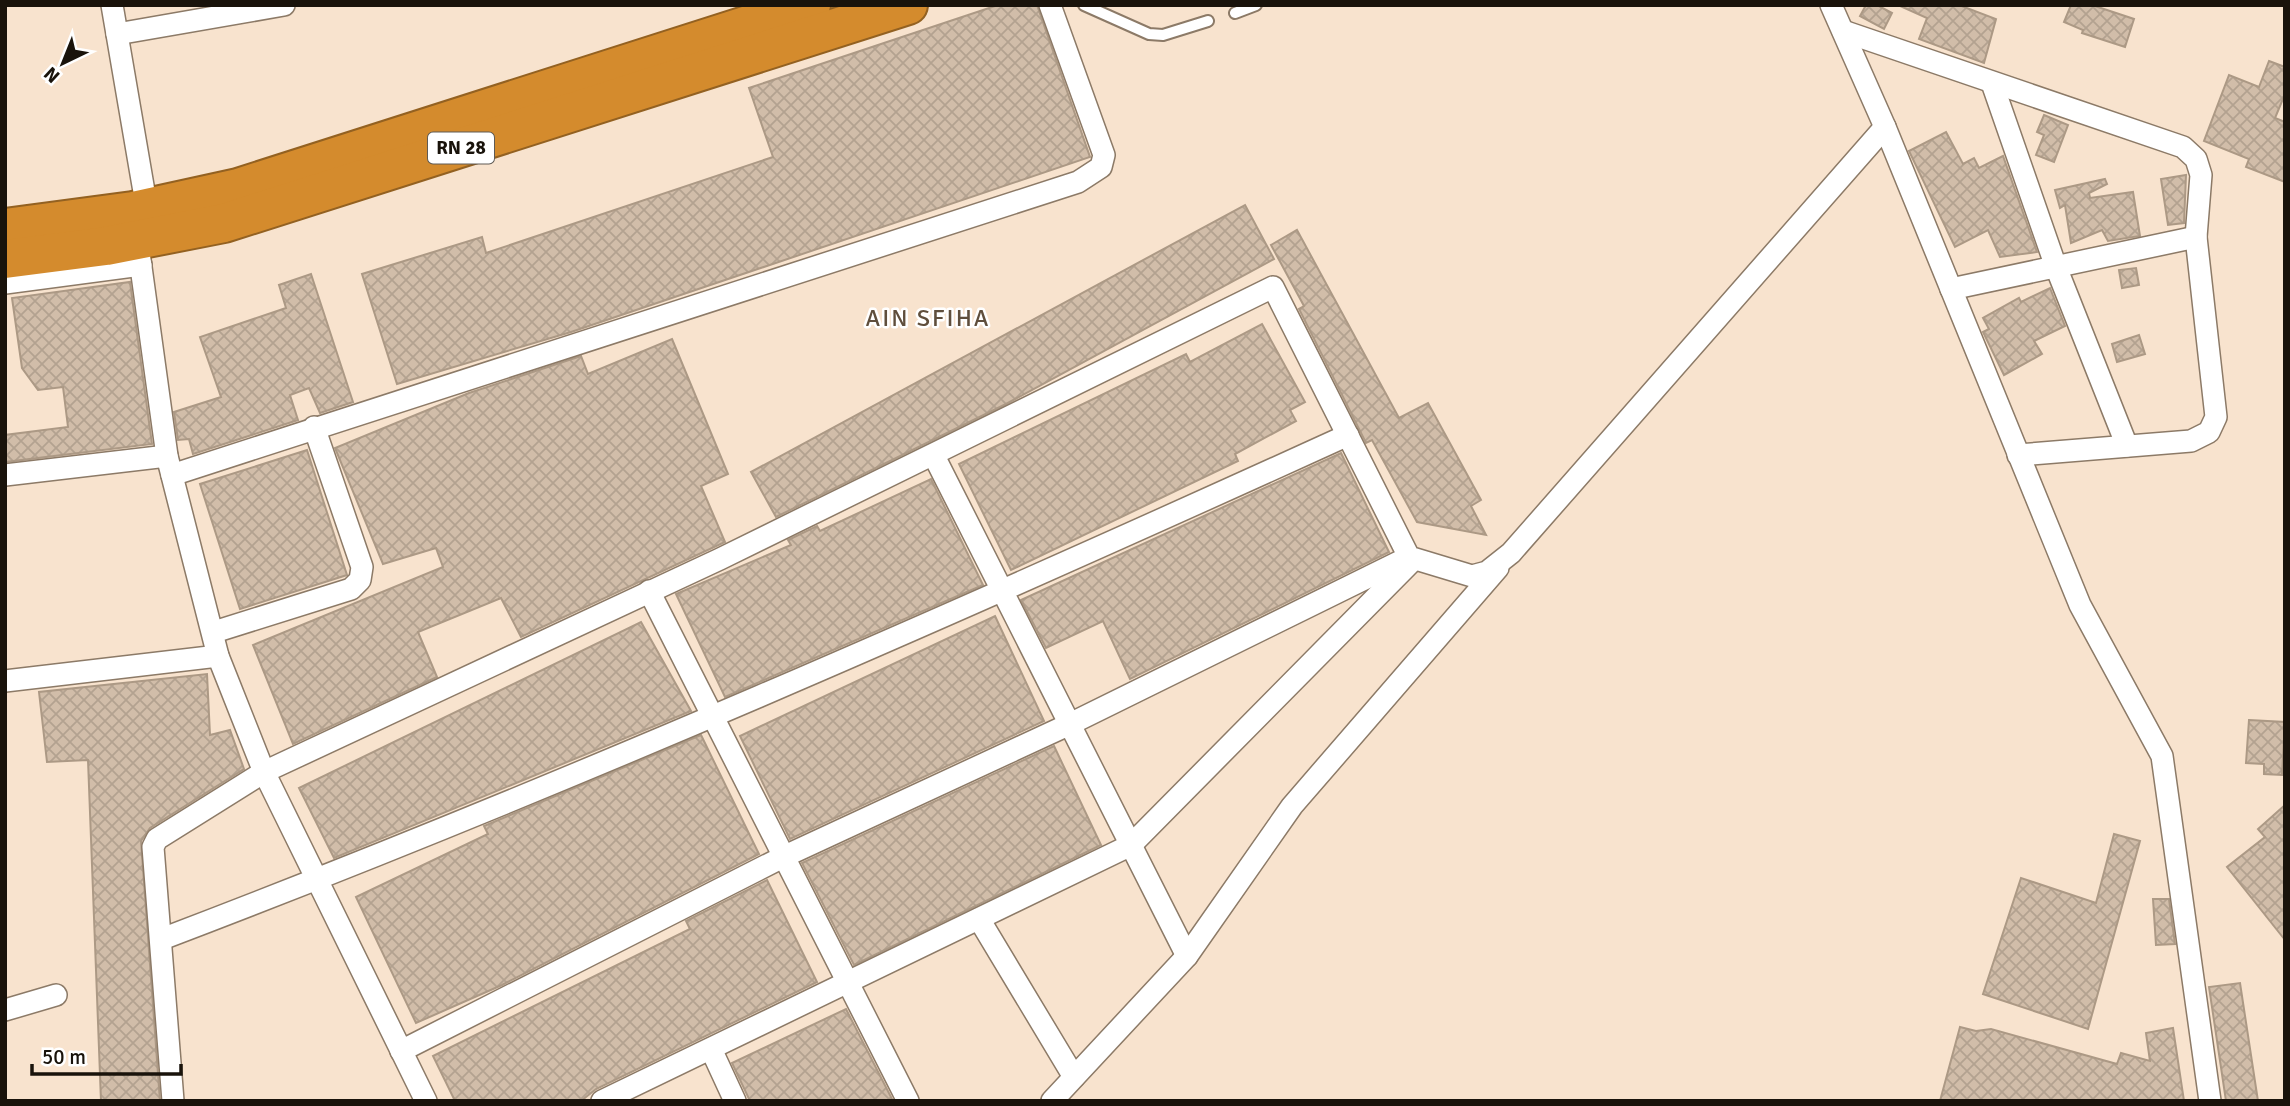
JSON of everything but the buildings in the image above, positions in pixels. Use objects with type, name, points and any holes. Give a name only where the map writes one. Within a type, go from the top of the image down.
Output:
[{"type":"highway","name":"RN 28","points":[[5,228],[142,237],[238,188],[811,5]]},
{"type":"highway","name":"RN 28","points":[[5,260],[106,246],[225,223],[908,5]]},
{"type":"street","points":[[112,5],[169,465],[218,656],[264,772],[426,1101]]},
{"type":"street","points":[[117,34],[284,5]]},
{"type":"street","points":[[5,475],[169,465],[314,427],[1078,182],[1101,167],[1104,155],[1050,5]]},
{"type":"street","points":[[1831,5],[1885,127],[2080,605],[2162,756],[2210,1101]]},
{"type":"street","points":[[1843,31],[2183,147],[2196,159],[2201,175],[2196,237],[2216,417],[2209,432],[2191,441],[2018,455]]},
{"type":"street","points":[[1992,82],[2056,267],[2127,446]]},
{"type":"street","points":[[1052,1101],[1187,956],[1292,806],[1885,127]]},
{"type":"street","points":[[5,283],[142,237]]},
{"type":"street","points":[[1951,289],[2196,237]]},
{"type":"street","points":[[173,1101],[153,847],[157,839],[264,772],[934,456],[1273,287],[1412,558],[1422,564],[1472,576],[1487,572],[1511,553]]},
{"type":"street","points":[[214,632],[351,589],[360,580],[362,567],[314,427]]},
{"type":"street","points":[[162,939],[316,880],[713,717],[1003,592],[1348,435]]},
{"type":"street","points":[[934,456],[1187,956]]},
{"type":"street","points":[[401,1051],[783,857],[1070,724],[1412,558]]},
{"type":"street","points":[[602,1101],[1131,845],[1412,558]]},
{"type":"street","points":[[649,592],[908,1101]]},
{"type":"street","points":[[5,681],[218,656]]},
{"type":"street","points":[[979,919],[1074,1077]]},
{"type":"street","points":[[5,1010],[56,995]]},
{"type":"street","points":[[711,1049],[735,1101]]},
{"type":"lane","points":[[1084,5],[1149,34],[1163,35],[1208,21]]},
{"type":"lane","points":[[1235,13],[1256,5]]},
{"type":"district","name":"AIN SFIHA","points":[[928,318]]}]
